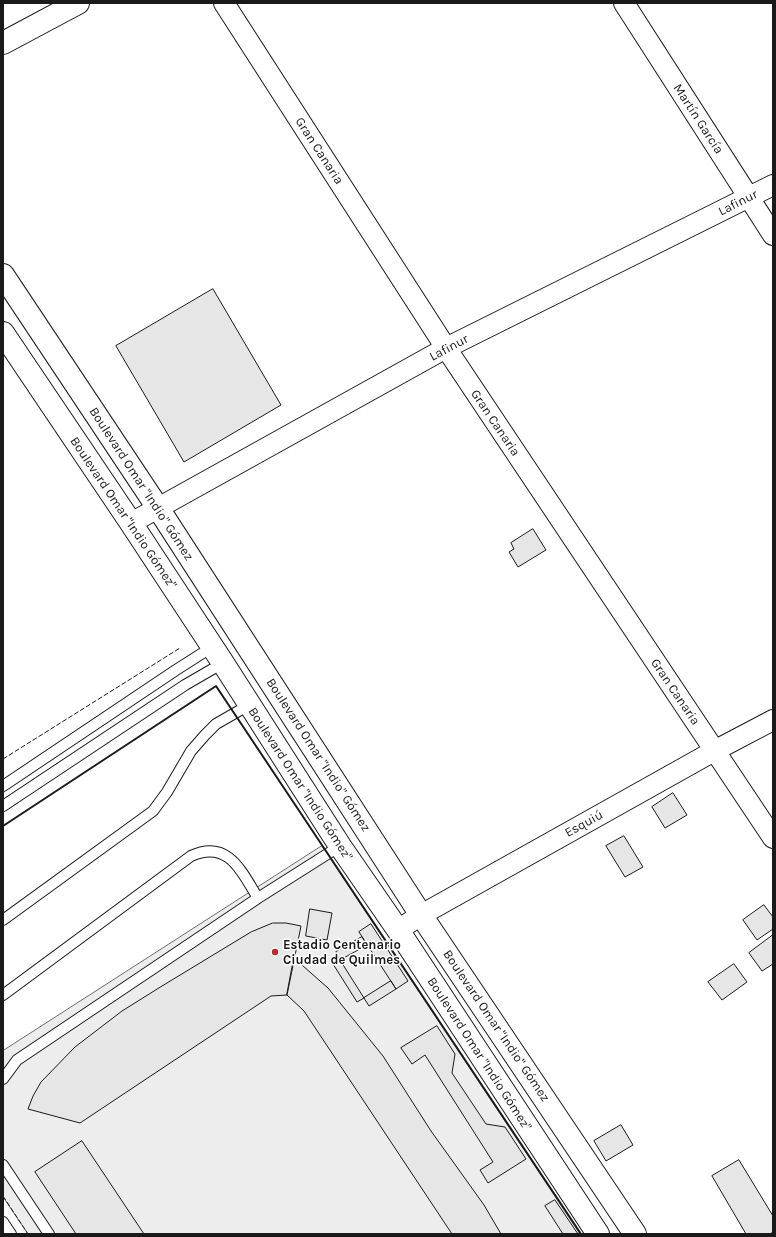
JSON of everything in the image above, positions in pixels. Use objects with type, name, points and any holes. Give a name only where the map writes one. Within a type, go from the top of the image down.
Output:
[{"type":"main road","points":[[3,42],[78,3]]},
{"type":"main road","name":"Boulevard Omar \"Indio\" Gómez","points":[[3,275],[158,508],[421,915],[635,1234]]},
{"type":"main road","name":"Boulevard Omar \"Indio Gómez\"","points":[[3,333],[131,523],[340,846],[398,930],[598,1234]]},
{"type":"street","name":"Gran Canaria","points":[[224,3],[446,348],[773,838]]},
{"type":"street","name":"Martín García","points":[[624,3],[773,235]]},
{"type":"street","name":"Lafinur","points":[[131,523],[446,348],[773,185]]},
{"type":"street","name":"Esquiú","points":[[398,930],[421,915],[714,751],[773,720]]},
{"type":"lane","points":[[3,786],[176,670],[217,655]]},
{"type":"lane","points":[[3,806],[184,685],[217,655]]},
{"type":"lane","points":[[3,920],[153,811],[167,792],[191,751],[205,735],[216,724],[249,705]]},
{"type":"lane","points":[[3,1079],[17,1060],[258,898],[340,846]]},
{"type":"lane","points":[[3,995],[191,856],[201,851],[214,851],[227,855],[239,868],[258,898]]},
{"type":"lane","points":[[3,1165],[50,1234]]},
{"type":"lane","points":[[3,1222],[11,1234]]},
{"type":"shaded area","name":"Estadio Centenario Ciudad de Quilmes","points":[[322,846],[580,1234],[28,1234],[3,1197],[3,1051]]},
{"type":"building","points":[[213,289],[281,405],[184,462],[116,346]]},
{"type":"building","points":[[533,529],[546,550],[518,567],[509,552],[514,549],[511,543]]},
{"type":"building","points":[[673,793],[687,815],[665,828],[652,807]]},
{"type":"building","points":[[624,836],[643,867],[625,877],[606,846]]},
{"type":"building","points":[[764,905],[773,917],[773,929],[757,940],[743,920]]},
{"type":"building","points":[[310,909],[332,913],[327,940],[306,936]]},
{"type":"building","points":[[273,923],[286,923],[301,926],[287,995],[271,996],[80,1123],[28,1109],[41,1082],[75,1047],[122,1011],[251,932]]},
{"type":"building","points":[[371,924],[408,981],[396,989],[359,932]]},
{"type":"building","points":[[773,935],[773,964],[762,971],[749,953]]},
{"type":"building","points":[[362,937],[367,945],[340,960],[336,952]]},
{"type":"building","points":[[294,958],[328,988],[383,1056],[431,1131],[484,1205],[501,1234],[452,1234],[304,1011],[287,995]]},
{"type":"building","points":[[340,960],[364,998],[357,1002],[333,964]]},
{"type":"building","points":[[734,964],[747,982],[722,1000],[708,982]]},
{"type":"building","points":[[391,981],[396,989],[369,1006],[364,998]]},
{"type":"building","points":[[437,1026],[455,1054],[452,1073],[486,1124],[505,1127],[526,1159],[488,1183],[480,1170],[493,1162],[425,1055],[412,1064],[401,1048]]},
{"type":"building","points":[[621,1125],[633,1145],[606,1161],[594,1141]]},
{"type":"building","points":[[82,1141],[144,1234],[76,1234],[35,1172]]},
{"type":"building","points":[[739,1160],[773,1216],[773,1232],[770,1234],[746,1234],[712,1176]]},
{"type":"building","points":[[555,1200],[578,1234],[563,1234],[545,1206]]},
{"type":"fence","points":[[3,759],[180,648]]},
{"type":"fence","points":[[3,1196],[28,1234]]},
{"type":"wall","points":[[3,826],[216,686],[581,1234]]},
{"type":"place","name":"Estadio Centenario Ciudad de Quilmes","points":[[275,952]]}]
